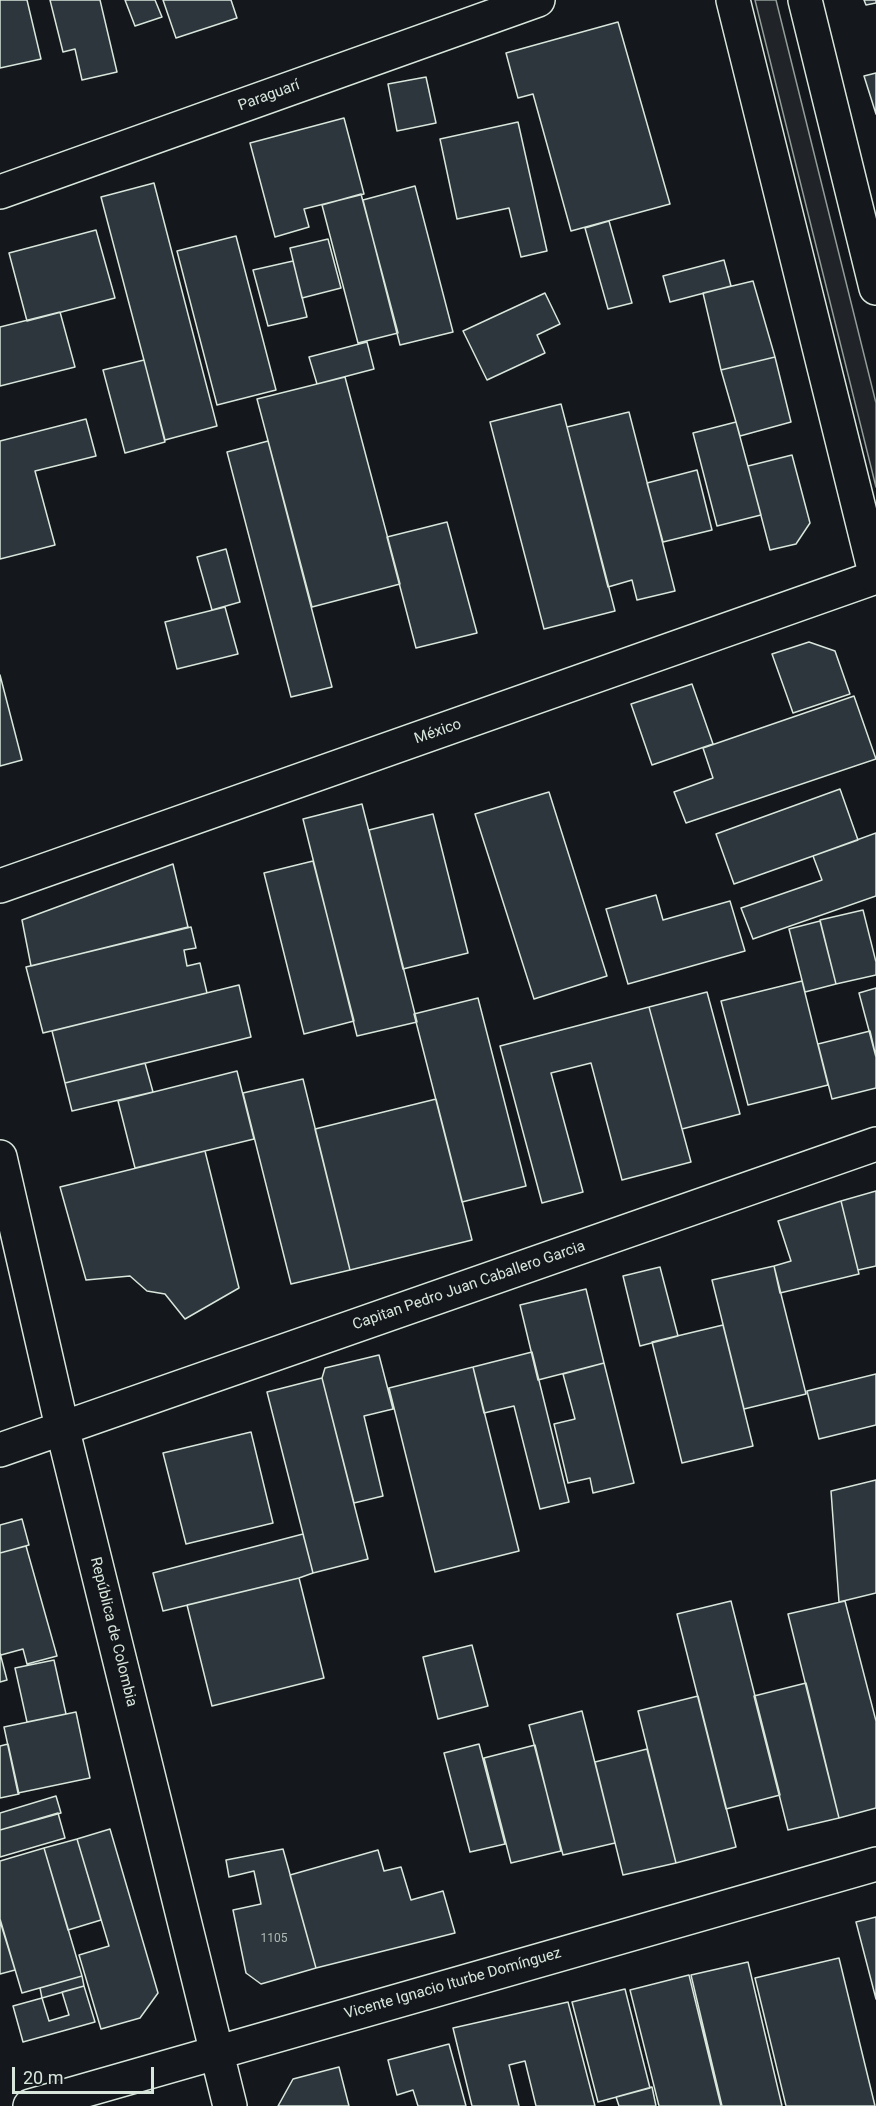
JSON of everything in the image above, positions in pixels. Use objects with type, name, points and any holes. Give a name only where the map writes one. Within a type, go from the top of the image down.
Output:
[{"type":"street","name":"Paraguarí","points":[[0,192],[538,0]]},
{"type":"street","points":[[733,0],[876,577]]},
{"type":"street","points":[[805,0],[876,288]]},
{"type":"street","name":"México","points":[[0,886],[876,577]]},
{"type":"street","name":"Capitan Pedro Juan Caballero Garcia","points":[[0,1450],[876,1144]]},
{"type":"street","name":"República de Colombia","points":[[0,1157],[62,1428],[230,2106]]},
{"type":"street","name":"Vicente Ignacio Iturbe Domínguez","points":[[30,2106],[876,1863]]},
{"type":"shaded area","points":[[755,0],[776,0],[876,403],[876,487]]},
{"type":"building","points":[[0,0],[27,0],[41,59],[0,68]]},
{"type":"building","points":[[50,0],[100,0],[117,72],[82,80],[75,49],[63,52]]},
{"type":"building","points":[[125,0],[155,0],[162,17],[135,26]]},
{"type":"building","points":[[163,0],[231,0],[237,18],[176,38]]},
{"type":"building","points":[[864,0],[876,0],[876,3],[866,5]]},
{"type":"building","points":[[618,22],[670,204],[571,231],[533,94],[518,98],[506,53]]},
{"type":"building","points":[[876,73],[876,114],[864,76]]},
{"type":"building","points":[[426,77],[436,123],[397,131],[388,84]]},
{"type":"building","points":[[344,118],[364,194],[304,209],[309,227],[275,237],[250,143]]},
{"type":"building","points":[[518,122],[547,251],[521,257],[509,208],[457,219],[440,139]]},
{"type":"building","points":[[154,183],[217,426],[165,440],[101,197]]},
{"type":"building","points":[[415,186],[453,332],[400,345],[363,200]]},
{"type":"building","points":[[361,194],[398,333],[358,343],[322,205]]},
{"type":"building","points":[[609,221],[632,303],[608,309],[585,228]]},
{"type":"building","points":[[96,230],[115,298],[27,321],[9,253]]},
{"type":"building","points":[[236,236],[276,390],[217,405],[177,251]]},
{"type":"building","points":[[328,239],[341,288],[302,298],[290,248]]},
{"type":"building","points":[[724,260],[731,286],[670,302],[663,276]]},
{"type":"building","points":[[293,261],[307,317],[268,326],[253,270]]},
{"type":"building","points":[[753,281],[775,357],[721,370],[703,293]]},
{"type":"building","points":[[545,293],[560,324],[537,335],[545,353],[487,380],[463,331]]},
{"type":"building","points":[[60,312],[75,367],[0,386],[0,327]]},
{"type":"building","points":[[367,342],[374,369],[317,384],[309,357]]},
{"type":"building","points":[[775,357],[791,422],[740,436],[721,370]]},
{"type":"building","points":[[144,360],[165,442],[125,453],[103,370]]},
{"type":"building","points":[[345,377],[400,584],[312,607],[257,399]]},
{"type":"building","points":[[561,404],[615,611],[544,629],[490,422]]},
{"type":"building","points":[[629,412],[675,591],[637,600],[632,580],[608,587],[567,427]]},
{"type":"building","points":[[86,419],[96,456],[35,471],[55,545],[0,559],[0,441]]},
{"type":"building","points":[[736,422],[761,515],[717,526],[693,433]]},
{"type":"building","points":[[268,441],[332,687],[291,697],[227,452]]},
{"type":"building","points":[[792,455],[810,523],[796,544],[770,550],[748,466]]},
{"type":"building","points":[[697,470],[712,530],[663,542],[647,483]]},
{"type":"building","points":[[447,522],[477,633],[416,648],[387,537]]},
{"type":"building","points":[[226,549],[240,602],[212,610],[197,557]]},
{"type":"building","points":[[225,607],[238,654],[177,669],[165,622]]},
{"type":"building","points":[[809,642],[835,651],[850,694],[793,713],[772,654]]},
{"type":"building","points":[[0,675],[22,760],[0,766]]},
{"type":"building","points":[[692,684],[713,744],[652,765],[631,704]]},
{"type":"building","points":[[854,696],[876,759],[686,823],[674,792],[713,778],[703,748]]},
{"type":"building","points":[[840,789],[858,840],[734,884],[716,834]]},
{"type":"building","points":[[549,792],[607,976],[534,999],[475,814]]},
{"type":"building","points":[[362,804],[417,1022],[357,1036],[303,819]]},
{"type":"building","points":[[433,814],[468,953],[403,969],[369,830]]},
{"type":"building","points":[[876,833],[876,896],[753,939],[741,908],[822,880],[813,856]]},
{"type":"building","points":[[313,861],[354,1021],[304,1034],[264,873]]},
{"type":"building","points":[[173,864],[188,927],[31,966],[22,920]]},
{"type":"building","points":[[656,895],[663,920],[730,901],[745,951],[628,984],[606,909]]},
{"type":"building","points":[[863,910],[876,962],[876,975],[836,984],[820,920]]},
{"type":"building","points":[[820,921],[836,984],[805,992],[789,929]]},
{"type":"building","points":[[191,927],[196,948],[184,950],[187,966],[200,963],[207,993],[43,1033],[26,967]]},
{"type":"building","points":[[802,981],[828,1085],[748,1105],[721,1001]]},
{"type":"building","points":[[239,985],[251,1037],[65,1083],[52,1031]]},
{"type":"building","points":[[876,988],[876,1057],[859,993]]},
{"type":"building","points":[[707,992],[740,1114],[682,1129],[649,1007]]},
{"type":"building","points":[[478,998],[526,1186],[462,1202],[414,1014]]},
{"type":"building","points":[[649,1007],[691,1162],[622,1180],[591,1063],[551,1073],[583,1192],[542,1203],[500,1046]]},
{"type":"building","points":[[870,1031],[876,1057],[876,1088],[832,1099],[818,1044]]},
{"type":"building","points":[[145,1063],[153,1092],[72,1111],[65,1083]]},
{"type":"building","points":[[237,1071],[254,1139],[135,1168],[118,1101]]},
{"type":"building","points":[[303,1079],[350,1270],[291,1284],[243,1093]]},
{"type":"building","points":[[436,1099],[472,1240],[350,1270],[315,1129]]},
{"type":"building","points":[[205,1151],[239,1288],[185,1319],[165,1294],[147,1291],[130,1276],[86,1280],[60,1187]]},
{"type":"building","points":[[876,1191],[876,1266],[858,1270],[841,1201]]},
{"type":"building","points":[[841,1201],[859,1274],[780,1293],[774,1266],[791,1261],[778,1221]]},
{"type":"building","points":[[774,1266],[806,1394],[744,1409],[712,1280]]},
{"type":"building","points":[[660,1267],[678,1336],[640,1346],[623,1276]]},
{"type":"building","points":[[586,1289],[604,1363],[538,1380],[520,1305]]},
{"type":"building","points":[[723,1325],[753,1446],[682,1463],[652,1342]]},
{"type":"building","points":[[532,1352],[569,1502],[540,1509],[514,1406],[484,1413],[473,1367]]},
{"type":"building","points":[[379,1355],[393,1409],[364,1416],[383,1496],[354,1503],[322,1378],[325,1368]]},
{"type":"building","points":[[604,1363],[634,1483],[593,1493],[590,1478],[568,1483],[554,1424],[575,1419],[563,1374]]},
{"type":"building","points":[[473,1367],[519,1551],[435,1572],[389,1388]]},
{"type":"building","points":[[876,1374],[876,1425],[819,1439],[807,1391]]},
{"type":"building","points":[[322,1378],[368,1559],[313,1573],[267,1392]]},
{"type":"building","points":[[251,1432],[273,1523],[186,1544],[163,1453]]},
{"type":"building","points":[[876,1480],[876,1593],[839,1602],[831,1491]]},
{"type":"building","points":[[22,1519],[29,1545],[0,1553],[0,1525]]},
{"type":"building","points":[[303,1534],[313,1573],[163,1611],[153,1573]]},
{"type":"building","points":[[26,1546],[57,1656],[27,1664],[23,1649],[1,1655],[0,1653],[0,1553]]},
{"type":"building","points":[[299,1578],[324,1678],[212,1706],[187,1605]]},
{"type":"building","points":[[731,1601],[780,1795],[726,1809],[677,1614]]},
{"type":"building","points":[[845,1601],[876,1721],[876,1808],[839,1818],[788,1614]]},
{"type":"building","points":[[472,1645],[488,1706],[438,1719],[423,1657]]},
{"type":"building","points":[[0,1653],[7,1680],[0,1682]]},
{"type":"building","points":[[54,1660],[66,1714],[27,1722],[15,1668]]},
{"type":"building","points":[[806,1683],[839,1818],[788,1830],[754,1696]]},
{"type":"building","points":[[698,1696],[736,1847],[676,1863],[638,1711]]},
{"type":"building","points":[[582,1711],[615,1843],[563,1855],[529,1725]]},
{"type":"building","points":[[76,1712],[90,1778],[18,1793],[4,1727]]},
{"type":"building","points":[[8,1744],[19,1794],[0,1798],[0,1746]]},
{"type":"building","points":[[479,1744],[505,1844],[470,1852],[444,1753]]},
{"type":"building","points":[[535,1745],[561,1851],[511,1863],[484,1758]]},
{"type":"building","points":[[647,1749],[676,1863],[623,1875],[595,1762]]},
{"type":"building","points":[[56,1796],[61,1813],[0,1830],[0,1813]]},
{"type":"building","points":[[58,1813],[65,1838],[0,1857],[0,1830]]},
{"type":"building","points":[[110,1829],[158,1993],[140,2018],[101,2029],[79,1955],[109,1946],[77,1839]]},
{"type":"building","points":[[77,1839],[101,1920],[68,1930],[44,1848]]},
{"type":"building","points":[[44,1848],[82,1976],[22,1993],[0,1919],[0,1861]]},
{"type":"building","points":[[283,1849],[316,1968],[261,1984],[246,1973],[233,1910],[261,1904],[254,1871],[229,1877],[226,1860]]},
{"type":"building","points":[[378,1850],[384,1871],[401,1867],[411,1900],[443,1891],[455,1933],[316,1968],[290,1875]]},
{"type":"building","points":[[876,1917],[876,1999],[856,1922]]},
{"type":"building","points":[[0,1921],[15,1970],[0,1974]]},
{"type":"building","points":[[839,1958],[875,2106],[786,2106],[755,1978]]},
{"type":"building","points":[[748,1962],[782,2106],[722,2106],[691,1975]]},
{"type":"building","points":[[689,1975],[721,2106],[659,2106],[630,1990]]},
{"type":"building","points":[[82,1976],[84,1986],[42,1998],[40,1988]]},
{"type":"building","points":[[84,1986],[95,2022],[23,2042],[13,2006],[42,1998],[49,2021],[69,2015],[62,1992]]},
{"type":"building","points":[[625,1989],[650,2088],[598,2102],[572,2002]]},
{"type":"building","points":[[568,2002],[595,2106],[536,2106],[525,2061],[509,2065],[519,2106],[472,2106],[453,2028]]},
{"type":"building","points":[[449,2044],[466,2106],[418,2106],[413,2090],[397,2095],[388,2060]]},
{"type":"building","points":[[339,2067],[349,2106],[278,2106],[293,2079]]},
{"type":"building","points":[[652,2087],[656,2106],[619,2106],[616,2097]]}]
